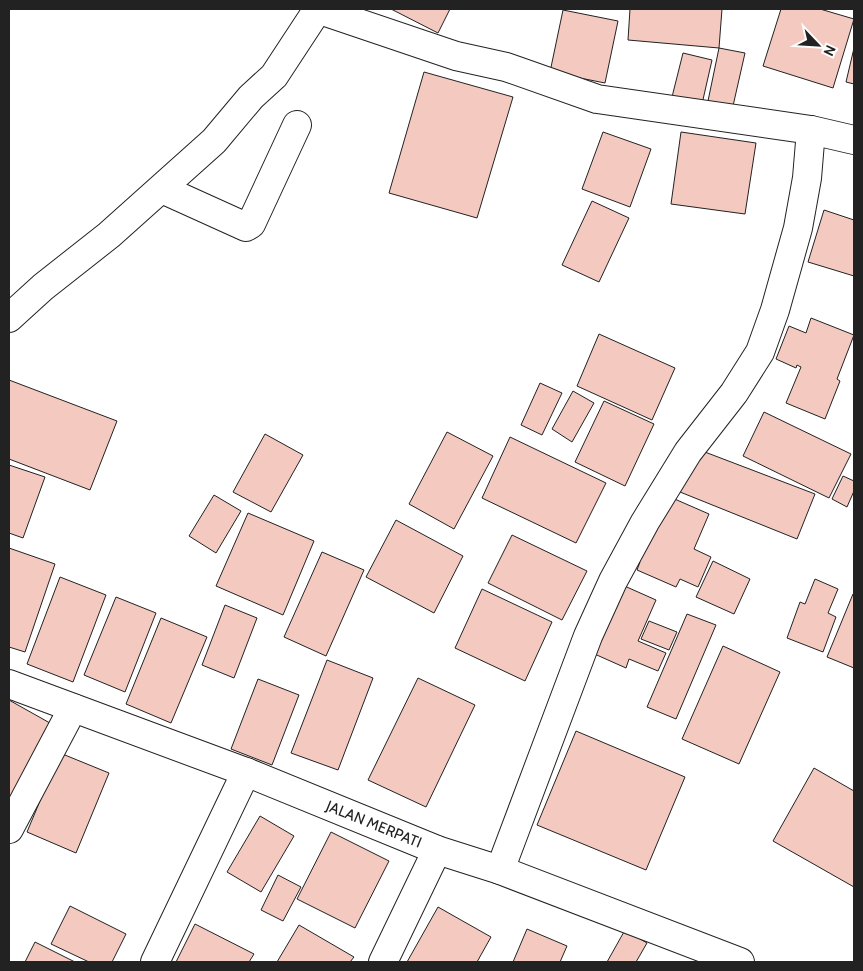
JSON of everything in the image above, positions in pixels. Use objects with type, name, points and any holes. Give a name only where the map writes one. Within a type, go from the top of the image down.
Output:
[{"type":"street","points":[[9,318],[43,287],[109,235],[214,141],[251,97],[274,76],[318,9],[456,56],[506,67],[597,99],[811,130],[854,140]]},
{"type":"street","points":[[162,189],[246,227],[251,224],[297,125]]},
{"type":"street","points":[[500,870],[588,636],[613,582],[645,522],[688,452],[734,393],[760,352],[775,310],[798,228],[807,178],[811,130]]},
{"type":"street","name":"JALAN MERPATI","points":[[9,684],[246,772],[438,850],[500,870],[740,962]]},
{"type":"street","points":[[9,829],[73,708]]},
{"type":"street","points":[[155,962],[246,772]]},
{"type":"street","points":[[383,962],[438,850]]},
{"type":"building","points":[[391,9],[450,9],[438,33]]},
{"type":"building","points":[[630,9],[722,9],[719,48],[628,40]]},
{"type":"building","points":[[781,9],[820,9],[854,19],[833,88],[763,66]]},
{"type":"building","points":[[563,10],[618,21],[605,83],[550,72]]},
{"type":"building","points":[[719,48],[745,53],[733,106],[708,101]]},
{"type":"building","points":[[854,48],[854,84],[846,82]]},
{"type":"building","points":[[683,53],[712,60],[702,104],[672,97]]},
{"type":"building","points":[[424,72],[513,97],[477,218],[389,193]]},
{"type":"building","points":[[603,132],[651,149],[630,207],[582,189]]},
{"type":"building","points":[[681,132],[756,143],[745,214],[671,204]]},
{"type":"building","points":[[592,201],[629,218],[599,282],[562,265]]},
{"type":"building","points":[[824,210],[854,220],[854,276],[808,262]]},
{"type":"building","points":[[811,318],[854,335],[837,379],[840,381],[825,419],[786,403],[801,367],[797,365],[796,368],[776,359],[789,326],[806,333]]},
{"type":"building","points":[[599,334],[675,368],[652,420],[577,386]]},
{"type":"building","points":[[9,380],[117,421],[90,490],[9,459]]},
{"type":"building","points":[[540,383],[562,393],[542,435],[521,425]]},
{"type":"building","points":[[573,391],[594,403],[572,442],[552,429]]},
{"type":"building","points":[[604,401],[654,424],[625,486],[575,462]]},
{"type":"building","points":[[764,412],[851,454],[829,498],[743,456]]},
{"type":"building","points":[[447,432],[493,456],[454,529],[409,504]]},
{"type":"building","points":[[265,434],[303,455],[271,512],[233,492]]},
{"type":"building","points":[[510,437],[606,483],[576,543],[482,498]]},
{"type":"building","points":[[697,449],[815,494],[797,539],[680,492]]},
{"type":"building","points":[[9,465],[45,477],[23,538],[9,533]]},
{"type":"building","points":[[843,476],[854,481],[854,491],[847,507],[832,499]]},
{"type":"building","points":[[214,495],[241,511],[216,553],[189,536]]},
{"type":"building","points":[[670,497],[709,514],[694,549],[711,557],[698,587],[680,579],[676,587],[637,570],[640,562],[634,559]]},
{"type":"building","points":[[248,513],[314,541],[283,615],[216,586]]},
{"type":"building","points":[[396,520],[463,556],[434,613],[366,577]]},
{"type":"building","points":[[512,535],[587,571],[562,620],[488,583]]},
{"type":"building","points":[[9,548],[55,564],[25,652],[9,647]]},
{"type":"building","points":[[322,552],[364,570],[326,656],[284,637]]},
{"type":"building","points":[[713,561],[750,579],[734,614],[696,597]]},
{"type":"building","points":[[60,577],[106,595],[73,682],[27,664]]},
{"type":"building","points":[[815,579],[838,589],[828,613],[836,617],[823,652],[787,638],[800,602],[805,604]]},
{"type":"building","points":[[620,584],[656,600],[638,641],[666,653],[658,671],[629,659],[626,668],[590,652]]},
{"type":"building","points":[[482,589],[552,622],[525,681],[455,648]]},
{"type":"building","points":[[854,595],[854,668],[827,657]]},
{"type":"building","points":[[116,597],[156,613],[125,692],[84,675]]},
{"type":"building","points":[[225,605],[257,618],[234,678],[202,665]]},
{"type":"building","points":[[687,614],[716,625],[676,719],[647,707]]},
{"type":"building","points":[[161,618],[207,637],[171,723],[126,704]]},
{"type":"building","points":[[649,621],[677,632],[669,650],[641,639]]},
{"type":"building","points":[[723,646],[780,672],[739,764],[682,739]]},
{"type":"building","points":[[327,660],[373,678],[338,770],[291,753]]},
{"type":"building","points":[[418,678],[475,705],[426,807],[368,780]]},
{"type":"building","points":[[258,679],[299,695],[272,765],[231,749]]},
{"type":"building","points":[[9,700],[57,727],[9,814]]},
{"type":"building","points":[[576,731],[685,777],[646,870],[537,825]]},
{"type":"building","points":[[60,753],[109,773],[76,853],[27,832]]},
{"type":"building","points":[[814,768],[854,791],[854,887],[773,841]]},
{"type":"building","points":[[260,816],[294,836],[261,892],[227,872]]},
{"type":"building","points":[[331,832],[389,861],[355,928],[297,899]]},
{"type":"building","points":[[278,875],[301,887],[283,921],[261,910]]},
{"type":"building","points":[[70,906],[126,934],[112,962],[89,962],[51,944]]},
{"type":"building","points":[[438,907],[491,937],[477,962],[407,962]]},
{"type":"building","points":[[195,924],[254,954],[249,962],[176,962]]},
{"type":"building","points":[[299,925],[354,957],[350,962],[277,962]]},
{"type":"building","points":[[527,929],[567,946],[560,962],[513,962]]},
{"type":"building","points":[[625,930],[647,943],[636,962],[607,962]]},
{"type":"building","points":[[35,942],[75,962],[25,962]]}]
